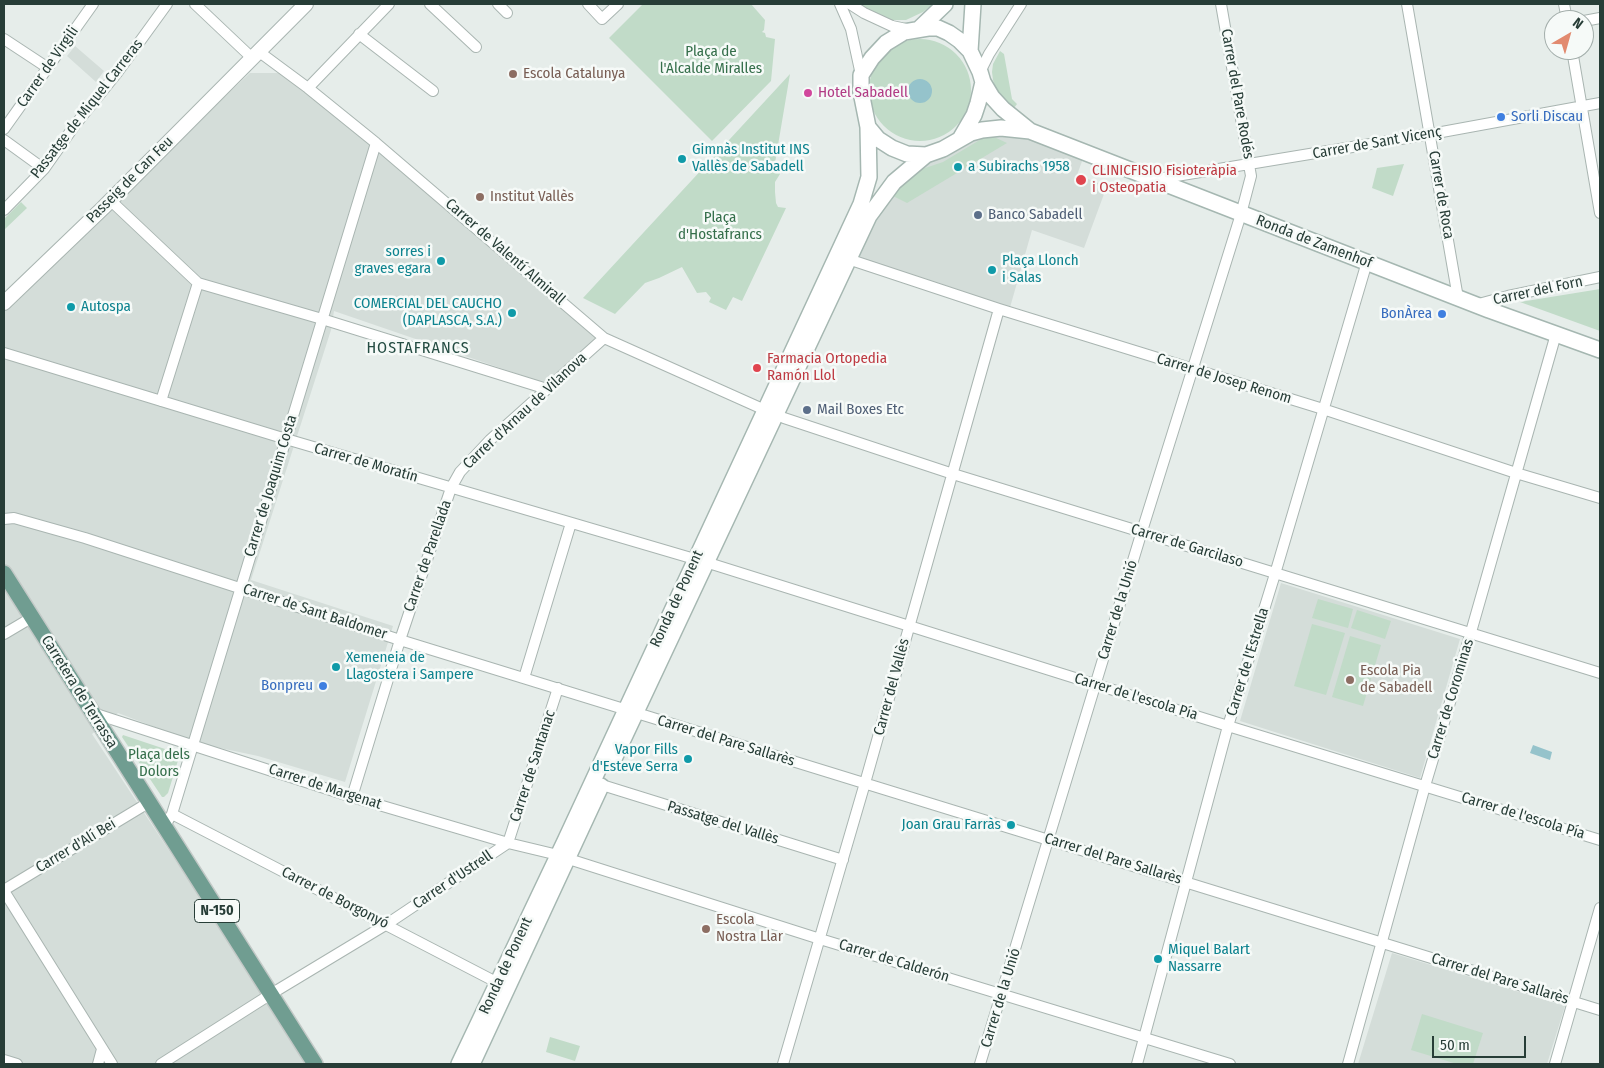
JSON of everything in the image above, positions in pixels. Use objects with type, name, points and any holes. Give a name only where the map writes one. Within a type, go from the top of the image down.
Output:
[{"type":"main road","points":[[915,29],[945,4]]},
{"type":"main road","points":[[970,51],[973,4]]},
{"type":"main road","points":[[938,28],[949,32],[970,51],[981,77],[978,103],[974,115],[960,139],[926,155],[907,154],[892,148],[878,139],[868,127],[861,92],[861,75],[875,54],[886,43],[904,32],[915,29],[938,28]]},
{"type":"main road","name":"Ronda de Zamenhof","points":[[981,77],[992,97],[1003,109],[1030,131]]},
{"type":"main road","name":"Ronda de Ponent","points":[[472,1064],[563,857],[770,412],[866,192],[869,177],[868,127]]},
{"type":"main road","name":"Ronda de Zamenhof","points":[[960,139],[982,130],[1001,128],[1030,131],[1475,305],[1600,350]]},
{"type":"main road","name":"Ronda de Ponent","points":[[770,412],[869,216],[894,182],[926,155]]},
{"type":"main road","name":"Carretera de Terrassa","points":[[4,573],[315,1064]]},
{"type":"main road","name":"Ronda de Ponent","points":[[459,1064],[498,982],[602,785],[630,712]]},
{"type":"street","name":"Carrer de Virgili","points":[[4,129],[93,4]]},
{"type":"street","name":"Passatge de Miquel Carreras","points":[[4,210],[44,169],[167,4]]},
{"type":"street","name":"Carrer de Valentí Almirall","points":[[195,4],[254,54],[308,88],[376,143],[604,338],[770,412]]},
{"type":"street","name":"Passeig de Can Feu","points":[[4,303],[306,4]]},
{"type":"street","points":[[308,88],[389,4]]},
{"type":"street","points":[[430,4],[476,47]]},
{"type":"street","points":[[498,4],[507,13]]},
{"type":"street","points":[[588,4],[602,19],[618,4]]},
{"type":"street","points":[[840,4],[851,29],[861,75]]},
{"type":"street","points":[[850,4],[892,26],[915,29]]},
{"type":"street","points":[[981,77],[1021,4]]},
{"type":"street","name":"Carrer del Pare Rodés","points":[[1221,4],[1250,163],[1251,176],[1241,214]]},
{"type":"street","name":"Carrer de Roca","points":[[1408,4],[1458,298]]},
{"type":"street","points":[[359,34],[433,91]]},
{"type":"street","points":[[4,39],[48,68]]},
{"type":"street","points":[[1574,60],[1600,213]]},
{"type":"street","name":"Carrer de Sant Vicenç","points":[[1152,180],[1431,134],[1600,102]]},
{"type":"street","points":[[4,140],[44,169]]},
{"type":"street","name":"Carrer de Joaquim Costa","points":[[164,828],[172,814],[239,587],[376,143]]},
{"type":"street","points":[[110,200],[194,280],[547,389]]},
{"type":"street","name":"Carrer de la Unió","points":[[980,1064],[1095,684],[1241,214]]},
{"type":"street","name":"Carrer de Josep Renom","points":[[848,259],[1000,309],[1322,409],[1516,473],[1600,498]]},
{"type":"street","name":"Carrer de l'Estrella","points":[[1137,1064],[1228,726],[1367,262]]},
{"type":"street","name":"Carrer del Forn","points":[[1475,305],[1508,296],[1600,277]]},
{"type":"street","points":[[160,401],[194,280]]},
{"type":"street","name":"Carrer del Vallès","points":[[784,1064],[1000,309]]},
{"type":"street","name":"Carrer de Corominas","points":[[1348,1064],[1425,786],[1556,334]]},
{"type":"street","name":"Carrer d'Arnau de Vilanova","points":[[451,488],[460,472],[490,440],[604,338]]},
{"type":"street","name":"Carrer de Moratín","points":[[4,353],[286,439],[672,552]]},
{"type":"street","name":"Carrer de Garcilaso","points":[[770,412],[953,474],[1600,673]]},
{"type":"street","name":"Carrer de Parellada","points":[[352,797],[400,640],[451,488]]},
{"type":"street","name":"Carrer de Sant Baldomer","points":[[4,519],[14,518],[85,538],[630,712]]},
{"type":"street","points":[[524,678],[571,523]]},
{"type":"street","name":"Carrer de l'escola Pía","points":[[672,552],[1600,840]]},
{"type":"street","points":[[4,634],[31,618]]},
{"type":"street","name":"Carrer de Santanac","points":[[508,843],[558,688]]},
{"type":"street","name":"Carrer del Pare Sallarès","points":[[630,712],[1186,881],[1600,1010]]},
{"type":"street","name":"Carrer de Margenat","points":[[93,713],[352,797],[508,843],[563,857]]},
{"type":"street","name":"Passatge del Vallès","points":[[602,785],[843,860]]},
{"type":"street","name":"Carrer d'Alí Bei","points":[[4,890],[148,803]]},
{"type":"street","name":"Carrer de Borgonyó","points":[[172,814],[498,982]]},
{"type":"street","name":"Carrer d'Ustrell","points":[[161,1064],[270,994],[387,924],[508,843]]},
{"type":"street","name":"Carrer de Calderón","points":[[563,857],[1230,1064]]},
{"type":"street","points":[[4,890],[112,1064]]},
{"type":"street","points":[[1555,1064],[1600,908]]},
{"type":"street","points":[[98,1064],[102,1049]]},
{"type":"street","points":[[4,1060],[17,1064]]},
{"type":"shaded area","points":[[75,46],[104,71],[96,82],[67,56]]},
{"type":"shaded area","points":[[250,73],[287,73],[604,338],[544,383],[334,311],[331,330],[251,580],[393,626],[345,782],[258,756],[196,743],[118,713],[92,734],[310,1064],[4,1064],[4,304]]},
{"type":"shaded area","points":[[1001,128],[1085,153],[1077,175],[1107,186],[1084,248],[1032,230],[1009,311],[848,259],[869,216],[926,155]]},
{"type":"shaded area","name":"Escola Pia de Sabadell","points":[[1281,583],[1460,639],[1420,778],[1240,721]]},
{"type":"shaded area","points":[[1392,953],[1565,1006],[1547,1064],[1358,1064]]},
{"type":"green space","name":"Plaça de l'Alcalde Miralles","points":[[643,4],[751,4],[765,20],[762,32],[765,33],[766,37],[775,39],[771,81],[712,141],[609,38]]},
{"type":"green space","points":[[860,4],[933,4],[923,12],[906,20],[887,20],[868,12]]},
{"type":"green space","points":[[920,39],[939,43],[956,54],[967,71],[971,90],[967,109],[956,126],[939,137],[920,141],[901,137],[884,126],[873,109],[869,90],[873,71],[884,54],[901,43]]},
{"type":"green space","points":[[1000,51],[1004,54],[1012,99],[1017,104],[1014,108],[1002,98],[993,80],[993,64]]},
{"type":"green space","name":"Plaça d'Hostafrancs","points":[[790,74],[775,163],[780,164],[780,174],[775,182],[776,203],[778,207],[786,208],[742,301],[733,297],[726,310],[709,302],[711,298],[706,292],[697,293],[682,267],[645,283],[615,314],[583,298]]},
{"type":"green space","points":[[992,136],[1007,143],[907,203],[893,196],[900,185],[919,170],[943,162],[983,138]]},
{"type":"green space","points":[[1404,164],[1393,196],[1372,188],[1377,168]]},
{"type":"green space","points":[[21,202],[27,208],[4,230],[4,219]]},
{"type":"green space","points":[[1600,289],[1600,331],[1520,302]]},
{"type":"green space","points":[[1318,599],[1353,609],[1348,628],[1312,618]]},
{"type":"green space","points":[[1357,610],[1391,621],[1385,639],[1351,628]]},
{"type":"green space","points":[[1312,624],[1345,633],[1326,695],[1294,686]]},
{"type":"green space","points":[[1350,636],[1381,645],[1363,706],[1332,697]]},
{"type":"green space","name":"Plaça dels Dolors","points":[[123,735],[180,754],[168,793],[164,797],[162,797],[122,737]]},
{"type":"green space","points":[[1422,1014],[1483,1033],[1473,1064],[1457,1064],[1411,1050]]},
{"type":"green space","points":[[550,1037],[580,1046],[575,1061],[546,1052]]},
{"type":"water","points":[[920,79],[928,83],[932,91],[928,99],[920,103],[912,99],[908,91],[912,83]]},
{"type":"water","points":[[1533,745],[1552,752],[1550,760],[1530,753]]},
{"type":"place","name":"Escola Catalunya","points":[[513,74]]},
{"type":"place","name":"Hotel Sabadell","points":[[808,93]]},
{"type":"place","name":"Sorli Discau","points":[[1501,117]]},
{"type":"place","name":"Gimnàs Institut INS Vallès de Sabadell","points":[[682,159]]},
{"type":"place","name":"a Subirachs 1958","points":[[958,167]]},
{"type":"place","name":"CLINICFISIO Fisioteràpia i Osteopatia","points":[[1081,180]]},
{"type":"place","name":"Institut Vallès","points":[[480,197]]},
{"type":"place","name":"Banco Sabadell","points":[[978,215]]},
{"type":"place","name":"sorres i graves egara","points":[[441,261]]},
{"type":"place","name":"Plaça Llonch i Salas","points":[[992,270]]},
{"type":"place","name":"Autospa","points":[[71,307]]},
{"type":"place","name":"COMERCIAL DEL CAUCHO (DAPLASCA, S.A.)","points":[[512,313]]},
{"type":"place","name":"BonÀrea","points":[[1442,314]]},
{"type":"place","name":"Farmacia Ortopedia Ramón Llol","points":[[757,368]]},
{"type":"place","name":"Mail Boxes Etc","points":[[807,410]]},
{"type":"place","name":"Xemeneia de Llagostera i Sampere","points":[[336,667]]},
{"type":"place","name":"Escola Pia de Sabadell","points":[[1350,680]]},
{"type":"place","name":"Bonpreu","points":[[323,686]]},
{"type":"place","name":"Vapor Fills d'Esteve Serra","points":[[688,759]]},
{"type":"place","name":"Joan Grau Farràs","points":[[1011,825]]},
{"type":"place","name":"Escola Nostra Llar","points":[[706,929]]},
{"type":"place","name":"Miquel Balart Nassarre","points":[[1158,959]]},
{"type":"district","name":"HOSTAFRANCS","points":[[418,349]]}]
